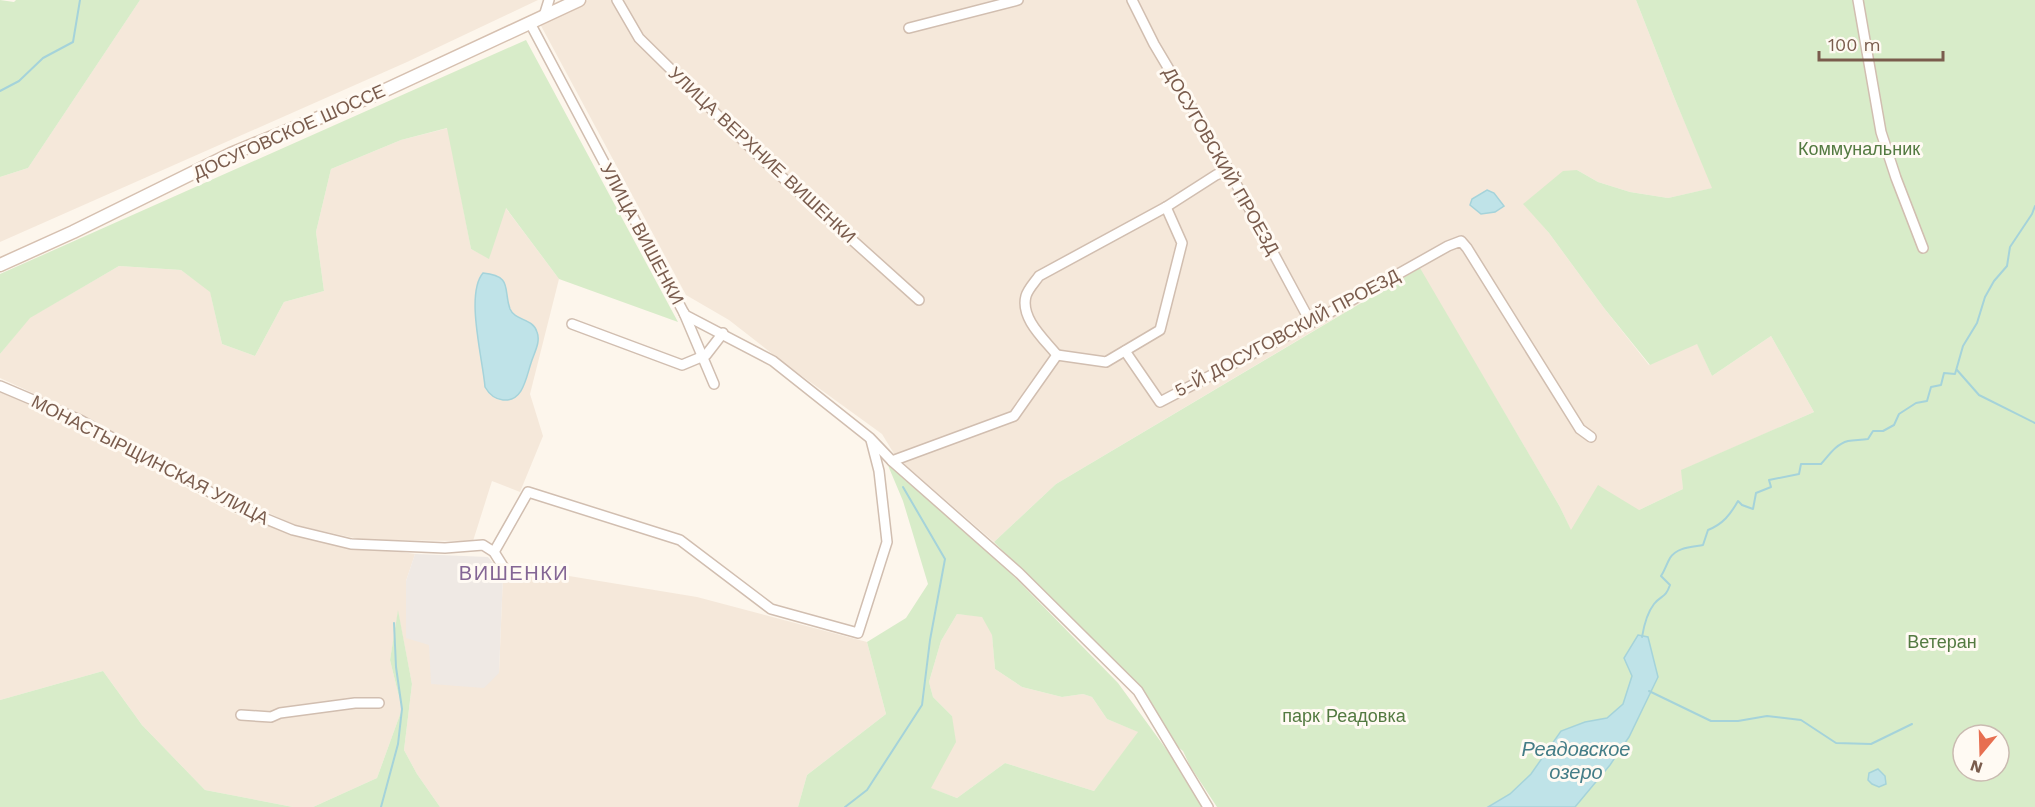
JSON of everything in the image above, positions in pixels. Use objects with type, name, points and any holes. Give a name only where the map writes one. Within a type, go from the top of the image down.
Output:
[{"type":"main road","name":"ДОСУГОВСКОЕ ШОССЕ","points":[[0,266],[231,154],[379,93],[579,0]]},
{"type":"street","points":[[544,16],[549,0]]},
{"type":"street","name":"УЛИЦА ВЕРХНИЕ ВИШЕНКИ","points":[[617,0],[639,38],[761,158],[919,300]]},
{"type":"street","points":[[909,28],[1017,0]]},
{"type":"street","name":"ДОСУГОВСКИЙ ПРОЕЗД","points":[[1132,0],[1154,44],[1228,170],[1311,322]]},
{"type":"street","points":[[1858,0],[1881,132],[1923,248]]},
{"type":"street","name":"УЛИЦА ВИШЕНКИ","points":[[530,23],[684,313],[773,361],[870,438],[892,461],[1019,573],[1138,691],[1208,807]]},
{"type":"street","points":[[1166,207],[1182,243],[1160,330],[1106,362],[1057,355],[1032,324],[1025,309],[1026,295],[1039,276],[1166,207],[1216,174],[1228,170]]},
{"type":"street","name":"5-Й ДОСУГОВСКИЙ ПРОЕЗД","points":[[1125,351],[1160,402],[1448,246],[1461,242],[1467,248],[1580,429],[1591,437]]},
{"type":"street","points":[[684,313],[714,384]]},
{"type":"street","points":[[572,324],[682,365],[703,356],[723,333]]},
{"type":"street","points":[[892,461],[1014,416],[1057,355]]},
{"type":"street","name":"МОНАСТЫРЩИНСКАЯ УЛИЦА","points":[[0,386],[80,420],[237,507],[293,530],[351,544],[445,548],[483,545],[494,552]]},
{"type":"street","points":[[504,568],[494,552],[528,492],[680,540],[771,609],[858,633],[887,542],[879,471],[870,438]]},
{"type":"street","points":[[242,715],[271,717],[280,713],[355,703],[379,703]]},
{"type":"shaded area","points":[[140,0],[538,0],[407,62],[0,242],[0,177],[28,168]]},
{"type":"shaded area","points":[[588,0],[1636,0],[1713,188],[1668,198],[1630,192],[1598,182],[1577,170],[1542,189],[1524,204],[1549,233],[1649,365],[1697,343],[1712,376],[1771,336],[1814,412],[1682,470],[1683,489],[1639,510],[1571,531],[1560,507],[1419,268],[1056,484],[994,542],[896,457],[882,434],[729,320],[686,295],[539,22]]},
{"type":"shaded area","points":[[448,128],[471,249],[489,258],[505,207],[559,279],[530,394],[543,436],[520,492],[492,481],[473,541],[363,540],[295,525],[214,488],[83,416],[0,378],[0,354],[29,318],[119,266],[181,270],[210,291],[222,344],[255,356],[284,302],[324,291],[316,232],[331,169],[401,140]]},
{"type":"shaded area","points":[[0,392],[58,418],[233,513],[355,545],[415,554],[406,581],[429,645],[499,673],[503,575],[508,566],[697,597],[867,642],[886,714],[807,775],[798,807],[440,807],[417,774],[404,750],[412,684],[398,612],[390,660],[402,709],[377,778],[313,807],[293,807],[205,790],[142,725],[103,671],[0,700]]},
{"type":"shaded area","points":[[415,554],[488,557],[503,575],[499,673],[484,688],[431,684],[429,645],[406,638],[406,581]]},
{"type":"shaded area","points":[[957,614],[982,616],[992,634],[995,669],[1022,687],[1062,697],[1083,694],[1092,697],[1107,719],[1139,732],[1094,791],[1005,763],[957,798],[930,788],[952,716],[933,697],[929,682],[941,641]]},
{"type":"green space","points":[[0,0],[14,2],[16,0],[140,0],[28,168],[0,177]]},
{"type":"green space","points":[[1636,0],[2035,0],[2035,807],[1575,807],[1610,765],[1632,676],[1624,704],[1607,718],[1585,722],[1561,731],[1531,774],[1510,794],[1488,807],[1217,807],[1190,766],[1183,751],[1178,747],[1141,690],[994,542],[1056,484],[1420,268],[1560,507],[1571,530],[1598,485],[1639,510],[1683,489],[1681,470],[1814,412],[1771,336],[1712,376],[1697,344],[1650,365],[1604,308],[1549,233],[1523,204],[1563,171],[1577,170],[1598,182],[1630,192],[1668,198],[1712,188]]},
{"type":"green space","points":[[526,40],[678,322],[559,279],[506,208],[489,259],[471,249],[447,128],[401,140],[331,169],[316,232],[324,291],[284,302],[255,356],[222,344],[210,292],[181,270],[119,266],[30,318],[0,354],[0,274]]},
{"type":"green space","points":[[887,463],[990,552],[1118,683],[1177,764],[1204,807],[798,807],[807,775],[886,714],[867,642],[906,618],[928,584],[903,501]],"holes":[[[957,614],[982,617],[992,635],[995,669],[1022,687],[1062,697],[1083,694],[1092,697],[1107,719],[1138,732],[1094,791],[1005,763],[957,798],[931,788],[956,742],[952,716],[933,697],[929,682],[941,641]]]},
{"type":"green space","points":[[398,610],[412,684],[404,750],[417,774],[440,807],[313,807],[377,778],[402,709],[390,660]]},
{"type":"green space","points":[[103,671],[142,725],[205,790],[293,807],[0,807],[0,700]]},
{"type":"water","points":[[1487,190],[1494,193],[1504,206],[1495,212],[1481,214],[1470,205],[1472,199]]},
{"type":"water","points":[[483,273],[503,280],[512,313],[532,324],[538,336],[537,348],[523,388],[510,400],[494,397],[485,387],[475,311],[475,296]]},
{"type":"water","name":"Реадовское озеро","points":[[1638,635],[1648,637],[1658,677],[1629,737],[1610,765],[1575,807],[1488,807],[1510,794],[1531,774],[1561,731],[1585,722],[1607,718],[1623,704],[1632,676],[1624,658]]},
{"type":"water","points":[[1878,769],[1885,776],[1886,784],[1879,787],[1868,780],[1869,773]]},
{"type":"waterway","points":[[0,91],[19,81],[43,58],[73,42],[80,0]]},
{"type":"waterway","points":[[1642,637],[1649,611],[1665,595],[1670,585],[1661,576],[1673,554],[1685,548],[1703,545],[1708,530],[1726,518],[1738,501],[1753,509],[1756,493],[1771,487],[1769,480],[1799,474],[1801,464],[1821,464],[1833,450],[1844,442],[1868,439],[1873,431],[1883,431],[1894,425],[1899,414],[1916,403],[1927,401],[1931,387],[1941,385],[1944,373],[1955,374],[1963,346],[1977,323],[1985,297],[1994,281],[2007,266],[2010,247],[2035,206]]},
{"type":"waterway","points":[[1957,370],[1979,395],[2035,423]]},
{"type":"waterway","points":[[845,807],[867,790],[922,705],[930,640],[945,559],[903,487]]},
{"type":"waterway","points":[[381,807],[398,744],[402,709],[396,667],[394,623]]},
{"type":"waterway","points":[[1649,691],[1711,721],[1738,721],[1767,716],[1801,720],[1836,743],[1871,744],[1912,724]]},
{"type":"district","name":"ВИШЕНКИ","points":[[514,573]]},
{"type":"park label","name":"Коммунальник","points":[[1859,149]]},
{"type":"park label","name":"Ветеран","points":[[1942,642]]},
{"type":"park label","name":"парк Реадовка","points":[[1344,716]]}]
